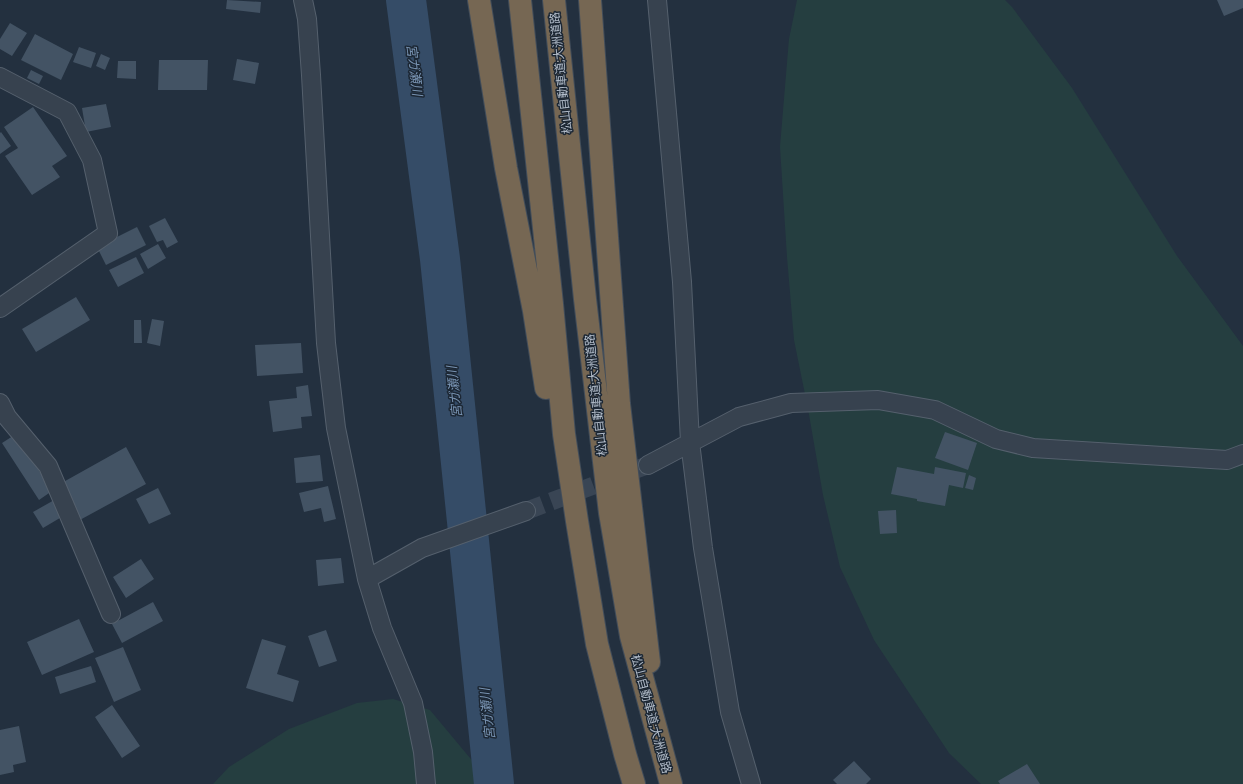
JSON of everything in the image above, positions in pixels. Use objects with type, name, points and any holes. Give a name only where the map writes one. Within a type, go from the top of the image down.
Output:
[{"type":"highway","points":[[479,0],[506,168],[534,311],[567,524],[624,754],[634,784]]},
{"type":"highway","points":[[520,0],[564,434],[576,521],[597,644]]},
{"type":"highway","name":"松山自動車道;大洲道路","points":[[554,0],[585,299],[610,513],[631,636],[670,784]]},
{"type":"highway","points":[[590,0],[619,404],[658,742]]},
{"type":"street","points":[[303,0],[312,75],[326,343],[336,428],[367,580],[382,628],[413,703],[423,752],[426,784]]},
{"type":"street","points":[[657,0],[682,282],[690,442],[703,548],[730,712],[751,784]]},
{"type":"street","points":[[0,77],[68,112],[92,160],[108,233],[0,308]]},
{"type":"street","points":[[648,464],[739,416],[791,403],[878,400],[935,410],[996,438],[1033,448],[1227,460],[1243,454]]},
{"type":"street","points":[[0,403],[7,417],[48,466],[111,614]]},
{"type":"street","points":[[367,580],[422,548],[526,511]]},
{"type":"green space","points":[[797,0],[1005,0],[1012,7],[1072,88],[1177,256],[1243,346],[1243,784],[981,784],[949,753],[874,640],[840,567],[823,495],[794,340],[780,147],[789,39]]},
{"type":"green space","points":[[393,699],[430,710],[480,770],[486,784],[213,784],[229,767],[289,729],[357,703]]},
{"type":"building","points":[[227,0],[261,2],[260,13],[226,9]]},
{"type":"building","points":[[1217,0],[1243,0],[1243,8],[1224,16]]},
{"type":"building","points":[[10,23],[27,33],[12,56],[0,49],[0,39]]},
{"type":"building","points":[[35,34],[73,54],[61,80],[21,60]]},
{"type":"building","points":[[79,47],[96,53],[91,68],[73,62]]},
{"type":"building","points":[[101,54],[110,58],[105,70],[96,66]]},
{"type":"building","points":[[237,59],[259,63],[255,84],[233,80]]},
{"type":"building","points":[[159,60],[208,60],[207,90],[158,90]]},
{"type":"building","points":[[118,61],[136,61],[136,79],[117,78]]},
{"type":"building","points":[[31,70],[43,76],[39,84],[27,78]]},
{"type":"building","points":[[106,104],[111,127],[86,132],[82,108]]},
{"type":"building","points":[[33,107],[67,156],[52,166],[60,177],[32,195],[5,156],[18,148],[4,127]]},
{"type":"building","points":[[1,132],[11,146],[0,154],[0,133]]},
{"type":"building","points":[[165,218],[178,242],[167,248],[163,240],[157,242],[149,226]]},
{"type":"building","points":[[137,227],[146,245],[106,265],[97,247]]},
{"type":"building","points":[[158,244],[166,258],[148,269],[140,254]]},
{"type":"building","points":[[136,257],[144,273],[118,287],[109,270]]},
{"type":"building","points":[[76,297],[90,320],[36,352],[22,329]]},
{"type":"building","points":[[152,319],[164,321],[160,346],[147,343]]},
{"type":"building","points":[[134,320],[141,320],[142,343],[134,343]]},
{"type":"building","points":[[301,343],[303,373],[257,376],[255,345]]},
{"type":"building","points":[[308,385],[312,416],[301,417],[302,428],[273,432],[269,401],[297,398],[296,387]]},
{"type":"building","points":[[945,432],[977,443],[968,470],[935,458]]},
{"type":"building","points":[[16,434],[52,491],[39,500],[2,443]]},
{"type":"building","points":[[126,447],[146,484],[78,521],[58,485]]},
{"type":"building","points":[[320,455],[323,481],[296,483],[294,458]]},
{"type":"building","points":[[897,467],[934,474],[935,467],[966,473],[963,488],[949,485],[945,506],[891,494]]},
{"type":"building","points":[[969,475],[976,478],[973,490],[965,488]]},
{"type":"building","points":[[328,486],[336,519],[324,522],[321,508],[304,512],[299,493]]},
{"type":"building","points":[[158,488],[171,514],[149,524],[136,499]]},
{"type":"building","points":[[56,499],[65,515],[43,528],[33,512]]},
{"type":"building","points":[[896,510],[897,533],[880,534],[878,511]]},
{"type":"building","points":[[341,558],[344,583],[318,586],[316,560]]},
{"type":"building","points":[[141,559],[154,579],[126,598],[113,577]]},
{"type":"building","points":[[153,602],[163,621],[122,643],[112,624]]},
{"type":"building","points":[[79,619],[94,652],[42,675],[27,642]]},
{"type":"building","points":[[326,630],[337,661],[319,667],[308,636]]},
{"type":"building","points":[[262,639],[286,646],[277,674],[299,681],[293,702],[246,688]]},
{"type":"building","points":[[123,647],[141,690],[114,702],[95,658]]},
{"type":"building","points":[[91,666],[96,682],[60,694],[55,677]]},
{"type":"building","points":[[112,705],[140,746],[122,758],[95,717]]},
{"type":"building","points":[[19,726],[26,762],[13,765],[14,772],[0,775],[0,730]]},
{"type":"building","points":[[854,761],[871,779],[866,784],[837,784],[833,780]]},
{"type":"building","points":[[1027,764],[1040,784],[1000,784],[998,781]]},
{"type":"waterway","name":"宮ガ瀬川","points":[[406,0],[440,259],[494,784]]},
{"type":"tunnel","points":[[526,511],[648,465]]}]
